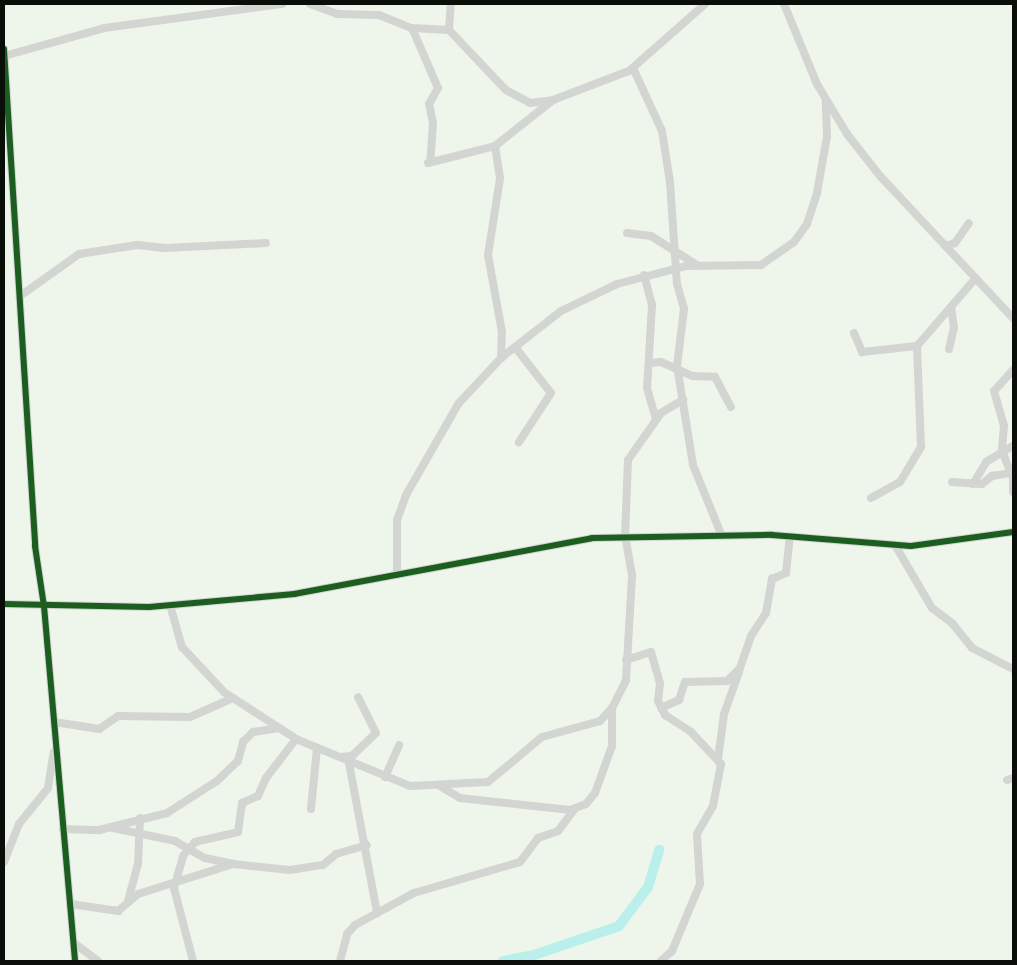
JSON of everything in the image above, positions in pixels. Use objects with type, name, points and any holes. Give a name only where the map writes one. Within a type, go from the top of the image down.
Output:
[{"type":"street","points":[[4,56],[104,28],[282,4]]},
{"type":"street","points":[[310,4],[337,14],[379,15],[412,28],[449,30],[521,102],[554,100]]},
{"type":"street","points":[[449,30],[451,4]]},
{"type":"street","points":[[412,28],[438,88],[429,104],[433,123],[428,163],[496,146],[554,100],[634,68],[705,4]]},
{"type":"street","points":[[784,4],[826,101],[880,177],[1013,318]]},
{"type":"street","points":[[4,49],[35,546],[44,606],[75,961]]},
{"type":"street","points":[[634,68],[662,131],[670,182],[672,248],[684,309],[677,359],[693,465],[720,534]]},
{"type":"street","points":[[396,575],[397,520],[406,494],[460,403],[501,358],[573,304],[644,275],[697,265],[761,265],[800,235],[822,170],[826,101]]},
{"type":"street","points":[[496,146],[500,171],[488,255],[502,332],[501,358]]},
{"type":"street","points":[[946,246],[955,243],[969,223]]},
{"type":"street","points":[[627,232],[651,236],[697,265]]},
{"type":"street","points":[[20,296],[79,254],[137,245],[165,248],[266,242]]},
{"type":"street","points":[[644,275],[652,305],[647,388],[656,419]]},
{"type":"street","points":[[854,333],[862,352],[917,346],[976,278]]},
{"type":"street","points":[[949,349],[954,328],[951,307]]},
{"type":"street","points":[[871,498],[900,482],[921,447],[917,346]]},
{"type":"street","points":[[515,347],[551,392],[519,442]]},
{"type":"street","points":[[650,363],[661,362],[680,371],[715,377],[731,407]]},
{"type":"street","points":[[1013,370],[994,391],[1004,426],[1002,451],[1013,477],[1013,492]]},
{"type":"street","points":[[170,605],[186,653],[233,698],[296,739],[410,786],[440,786],[488,782],[542,737],[600,721],[612,708],[624,685],[632,575],[625,536],[630,454],[656,419],[683,400]]},
{"type":"street","points":[[973,484],[986,462],[1013,446]]},
{"type":"street","points":[[952,482],[973,484],[1013,477]]},
{"type":"street","points":[[4,604],[44,606],[170,605],[313,591],[560,542],[625,536],[720,534],[895,545],[942,544],[1013,532]]},
{"type":"street","points":[[661,961],[672,951],[700,884],[697,834],[713,806],[724,714],[751,636],[766,612],[772,579],[786,573],[790,537]]},
{"type":"street","points":[[895,545],[932,608],[952,623],[972,648],[1013,669]]},
{"type":"street","points":[[626,660],[652,654],[661,708],[718,759]]},
{"type":"street","points":[[661,708],[679,700],[685,682],[727,681],[740,668]]},
{"type":"street","points":[[350,760],[376,733],[358,697]]},
{"type":"street","points":[[54,722],[99,730],[118,716],[190,717],[233,698]]},
{"type":"street","points":[[340,961],[346,934],[377,914],[414,893],[520,862],[538,838],[558,831],[574,810],[595,793],[612,746],[612,708]]},
{"type":"street","points":[[113,828],[140,818],[167,813],[204,792],[238,761],[246,738],[253,732],[278,728]]},
{"type":"street","points":[[188,846],[238,832],[242,802],[258,796],[266,778],[296,739]]},
{"type":"street","points":[[385,777],[400,745]]},
{"type":"street","points":[[4,862],[20,824],[48,788],[56,748]]},
{"type":"street","points":[[311,809],[317,748]]},
{"type":"street","points":[[350,760],[377,914]]},
{"type":"street","points":[[440,786],[460,798],[574,810]]},
{"type":"street","points":[[70,904],[118,912],[128,900],[137,869],[140,818]]},
{"type":"street","points":[[63,829],[113,828],[188,846],[204,858],[233,864],[290,870],[323,865],[336,854],[366,845]]},
{"type":"street","points":[[188,846],[174,882],[193,961]]},
{"type":"street","points":[[128,900],[174,882],[233,864]]},
{"type":"street","points":[[74,943],[98,961]]},
{"type":"waterway","points":[[503,961],[534,955],[619,926],[648,887],[659,850]]},
{"type":"cycle path","points":[[4,49],[35,546],[44,606],[75,961]]},
{"type":"cycle path","points":[[4,604],[149,607],[294,594],[592,538],[772,535],[911,546],[1013,532]]}]
